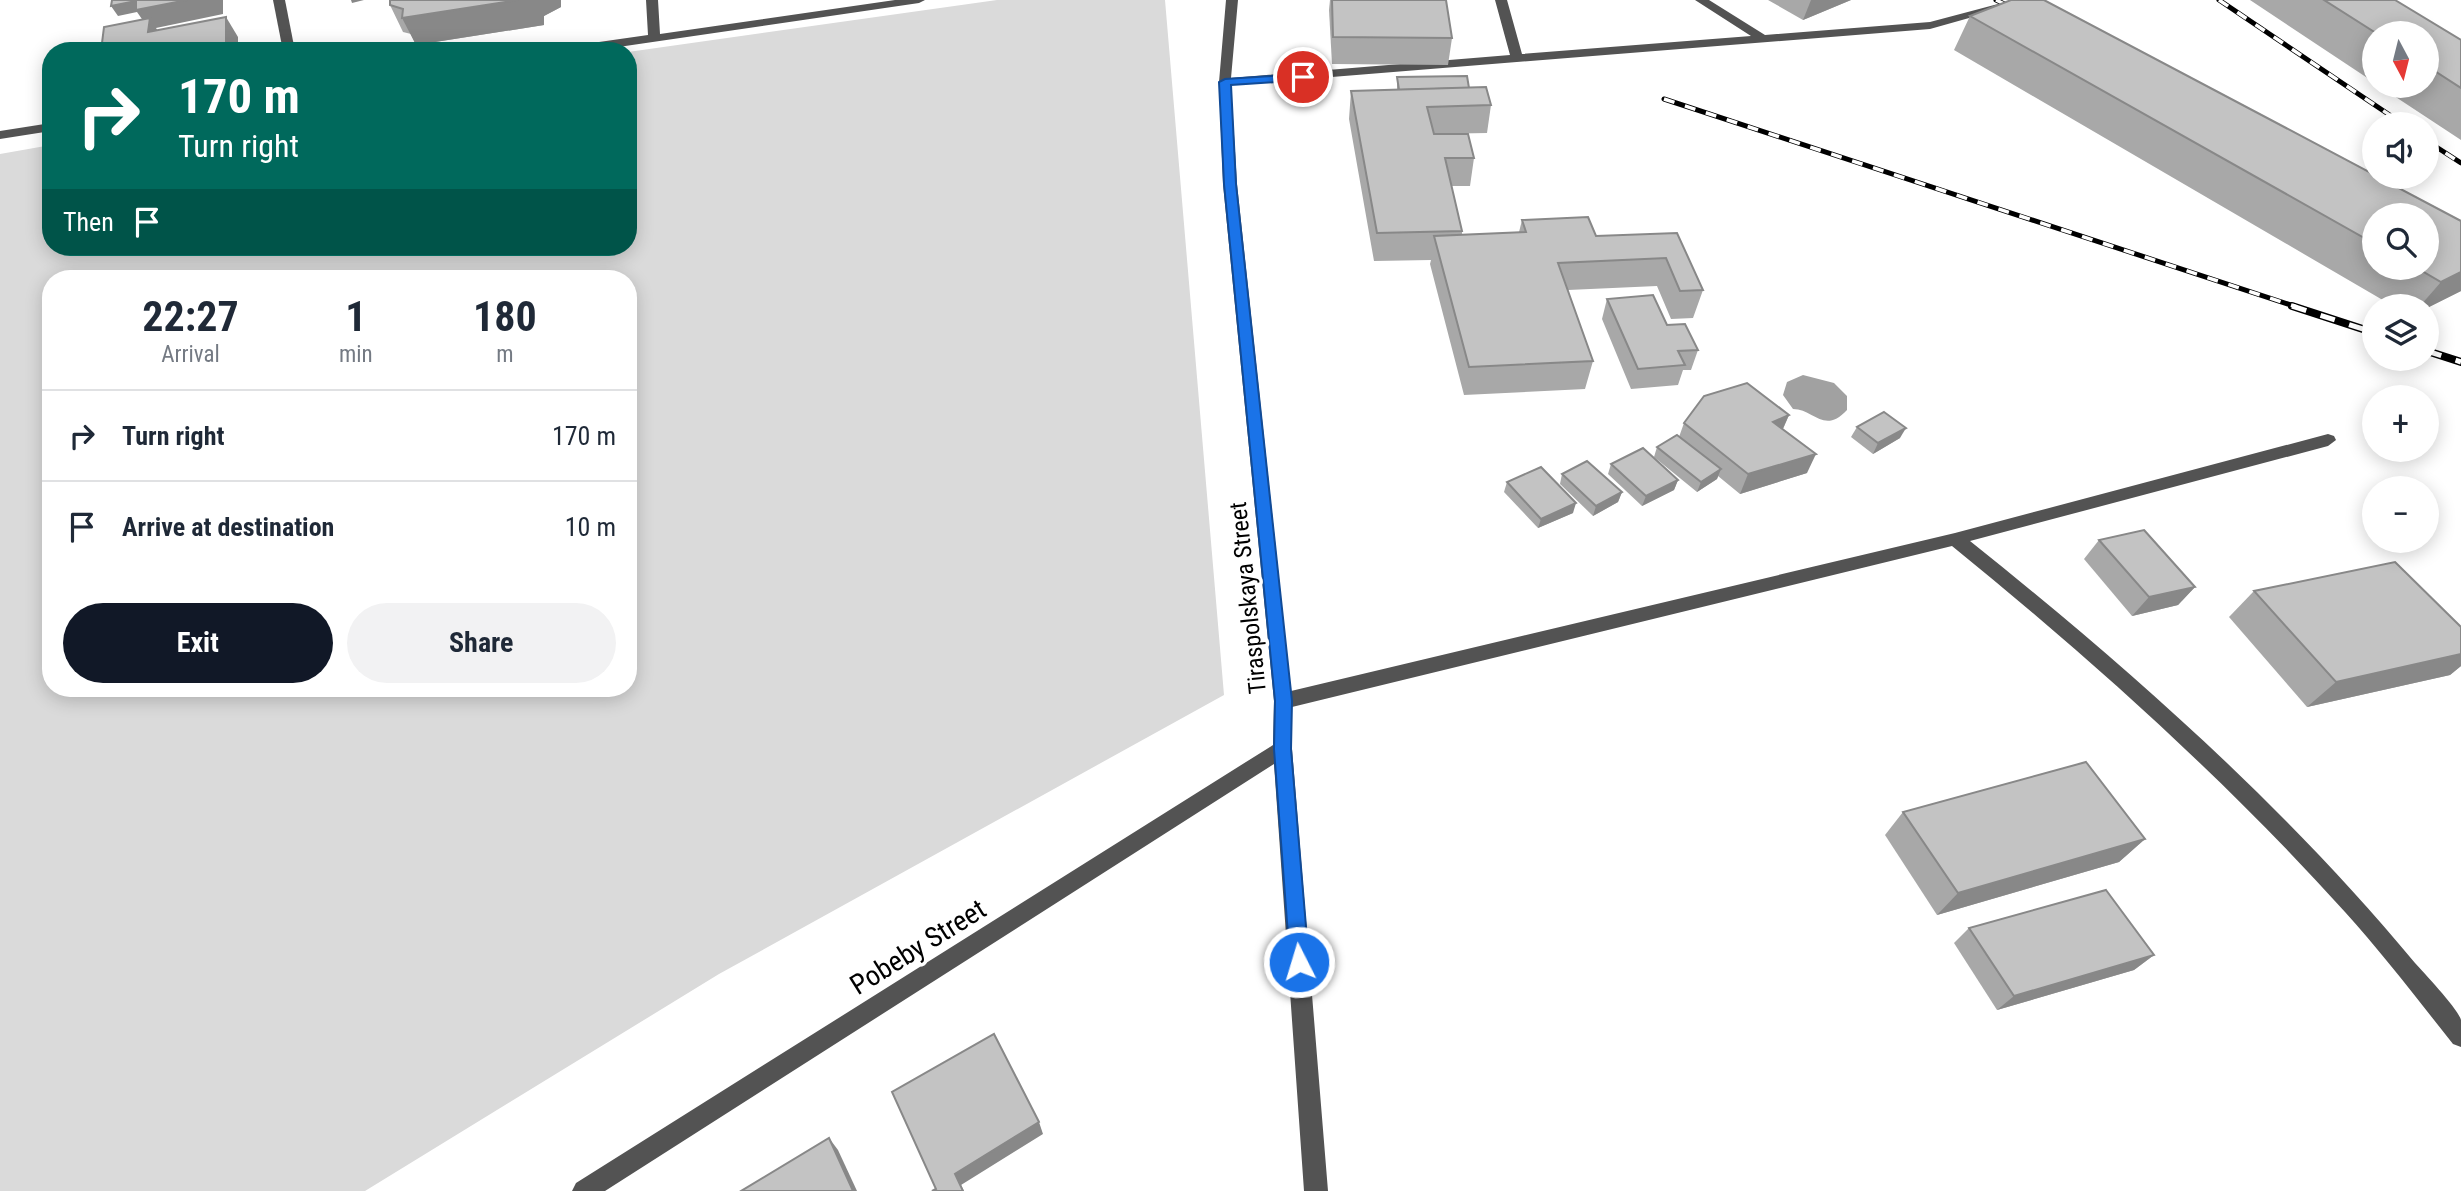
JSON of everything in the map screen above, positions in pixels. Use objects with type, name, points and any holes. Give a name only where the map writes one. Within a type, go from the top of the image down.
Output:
[{"type":"street","points":[[279,0],[287,42]]},
{"type":"street","points":[[652,0],[654,38]]},
{"type":"street","points":[[626,42],[919,0]]},
{"type":"street","name":"Tiraspolskaya Street","points":[[1231,0],[1225,82],[1230,184],[1283,701],[1282,749],[1317,1191]]},
{"type":"street","points":[[1501,0],[1517,60]]},
{"type":"street","points":[[1701,0],[1764,39]]},
{"type":"street","points":[[1225,82],[1930,25],[2027,0]]},
{"type":"street","points":[[0,135],[42,128]]},
{"type":"street","points":[[1283,701],[1955,539],[2328,440]]},
{"type":"street","points":[[1955,539],[2040,606],[2226,777],[2353,906],[2461,1035]]},
{"type":"street","name":"Pobeby Street","points":[[584,1191],[1282,749]]},
{"type":"shaded area","points":[[997,0],[1165,0],[1224,695],[719,974],[365,1191],[0,1191],[0,154],[42,147],[42,256],[637,256],[637,51]]},
{"type":"shaded area","points":[[1803,375],[1834,383],[1847,396],[1847,410],[1839,417],[1825,421],[1793,409],[1783,395],[1787,382]]},
{"type":"building","points":[[112,0],[136,0],[136,1],[111,6]]},
{"type":"building","points":[[136,0],[187,0],[136,10]]},
{"type":"building","points":[[390,0],[518,0],[402,18],[403,9],[390,5]]},
{"type":"building","points":[[1332,0],[1446,0],[1452,38],[1333,37]]},
{"type":"building","points":[[2011,0],[2044,0],[2362,168],[2362,189],[2401,189],[2427,203],[2362,203],[2362,237],[1970,16]]},
{"type":"building","points":[[2324,0],[2395,0],[2430,21],[2362,21],[2362,24]]},
{"type":"building","points":[[226,17],[226,42],[102,42],[104,27],[150,18],[148,32]]},
{"type":"building","points":[[2440,27],[2461,40],[2461,88],[2440,74]]},
{"type":"building","points":[[1467,76],[1469,88],[1399,90],[1397,77]]},
{"type":"building","points":[[1486,87],[1491,105],[1427,107],[1434,134],[1468,134],[1474,158],[1445,158],[1462,231],[1377,233],[1351,91]]},
{"type":"building","points":[[2439,209],[2461,221],[2461,272],[2441,282],[2438,280]]},
{"type":"building","points":[[1588,217],[1596,236],[1677,233],[1703,290],[1680,291],[1666,258],[1558,263],[1593,361],[1469,367],[1434,236],[1526,232],[1522,220]]},
{"type":"building","points":[[1653,295],[1667,325],[1685,324],[1698,350],[1678,351],[1685,365],[1638,369],[1607,299]]},
{"type":"building","points":[[1747,383],[1789,415],[1773,422],[1816,454],[1748,474],[1684,423],[1704,396]]},
{"type":"building","points":[[1884,412],[1906,428],[1878,443],[1857,427]]},
{"type":"building","points":[[1677,435],[1721,469],[1701,482],[1657,447]]},
{"type":"building","points":[[1643,448],[1678,480],[1646,496],[1611,464]]},
{"type":"building","points":[[1587,461],[1622,492],[1596,506],[1562,474]]},
{"type":"building","points":[[1541,467],[1576,503],[1541,519],[1507,482]]},
{"type":"building","points":[[2144,530],[2195,587],[2149,597],[2099,540]]},
{"type":"building","points":[[2395,562],[2461,627],[2461,654],[2336,682],[2254,591]]},
{"type":"building","points":[[2086,762],[2145,839],[1958,893],[1903,812]]},
{"type":"building","points":[[2106,890],[2154,955],[2014,996],[1969,928]]},
{"type":"building","points":[[994,1034],[1039,1122],[955,1174],[963,1191],[932,1191],[936,1189],[892,1092]]},
{"type":"building","points":[[829,1138],[853,1191],[741,1191]]},
{"type":"railway","points":[[1996,0],[2021,12]]},
{"type":"railway","points":[[2219,0],[2385,112]]},
{"type":"railway","points":[[1664,99],[2297,307]]},
{"type":"railway","points":[[2439,149],[2461,163]]},
{"type":"railway","points":[[2292,306],[2362,329]]},
{"type":"railway","points":[[2439,355],[2461,362]]},
{"type":"route","points":[[1299,962],[1282,749],[1283,701],[1230,184],[1225,82],[1303,77]]}]
